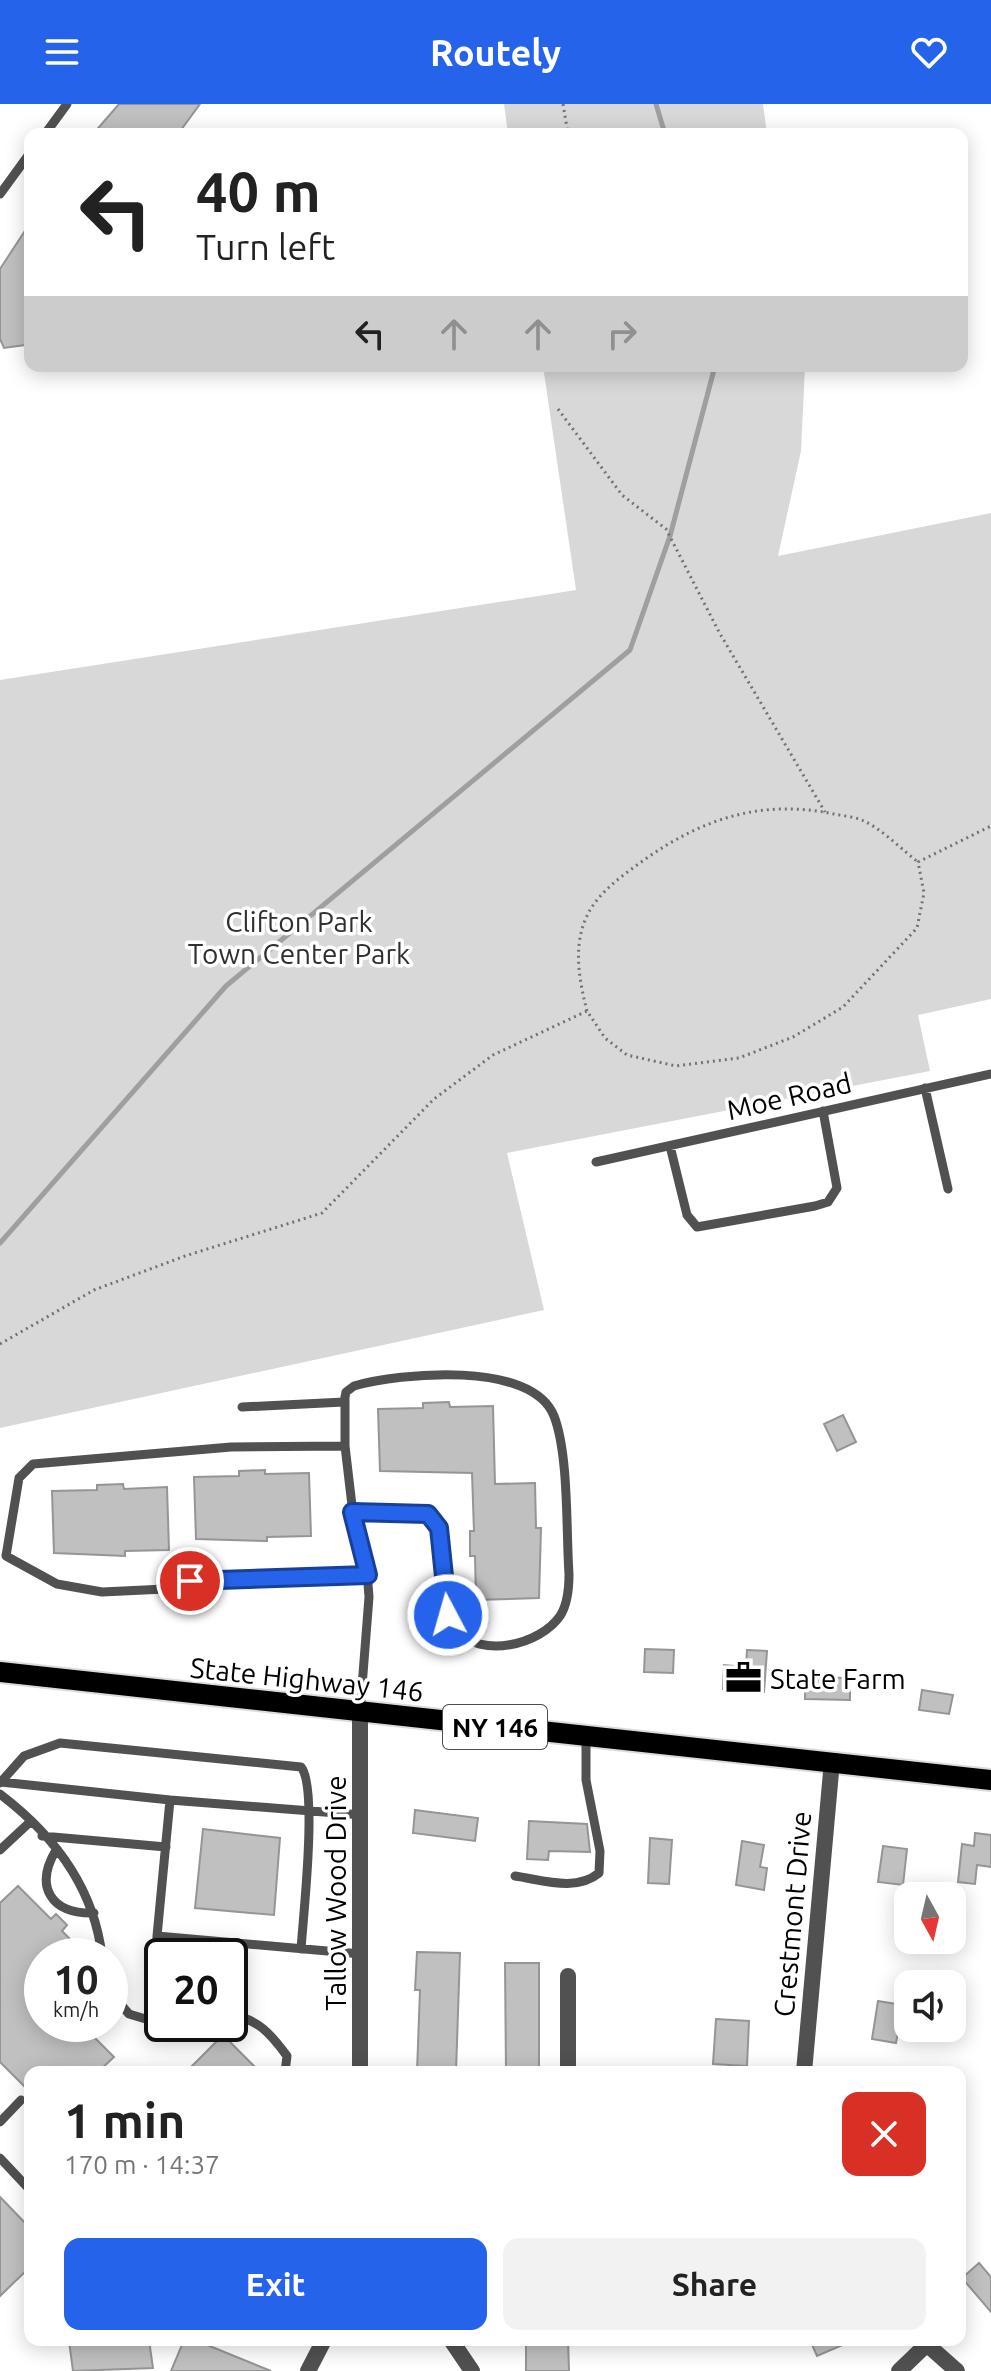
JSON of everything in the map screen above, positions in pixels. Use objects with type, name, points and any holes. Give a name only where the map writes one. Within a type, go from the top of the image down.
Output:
[{"type":"main road","name":"State Highway 146","points":[[0,1672],[360,1714],[991,1780]]},
{"type":"street","name":"Tallow Wood Drive","points":[[360,1714],[360,2066]]},
{"type":"street","name":"Crestmont Drive","points":[[805,2066],[832,1761]]},
{"type":"street","points":[[568,1976],[568,2066]]},
{"type":"street","points":[[308,2371],[321,2346]]},
{"type":"street","points":[[455,2346],[472,2371]]},
{"type":"street","points":[[899,2371],[921,2346]]},
{"type":"street","points":[[929,2346],[957,2371]]},
{"type":"lane","points":[[49,128],[67,104]]},
{"type":"lane","points":[[0,194],[24,161]]},
{"type":"lane","name":"Moe Road","points":[[596,1162],[991,1074]]},
{"type":"lane","points":[[925,1088],[948,1189]]},
{"type":"lane","points":[[670,1146],[687,1215],[697,1227],[815,1206],[828,1202],[837,1188],[823,1111]]},
{"type":"lane","points":[[352,1512],[420,1513],[434,1517],[439,1528],[448,1615],[466,1639],[489,1646],[515,1643],[545,1631],[560,1616],[569,1591],[561,1456],[554,1416],[547,1405],[520,1387],[494,1379],[433,1375],[354,1386],[346,1392],[345,1446],[352,1512],[368,1575],[360,1714]]},
{"type":"lane","points":[[242,1407],[344,1402]]},
{"type":"lane","points":[[345,1446],[231,1447],[33,1464],[19,1478],[3,1555],[57,1584],[102,1592],[165,1589],[201,1578],[368,1575]]},
{"type":"lane","points":[[515,1876],[570,1884],[592,1879],[599,1873],[600,1851],[586,1780],[586,1737]]},
{"type":"lane","points":[[1,1782],[33,1750],[72,1743],[296,1766],[305,1773],[310,1813],[301,1949]]},
{"type":"lane","points":[[1,1782],[310,1813],[362,1815]]},
{"type":"lane","points":[[0,1794],[75,1871],[94,1913],[99,1938]]},
{"type":"lane","points":[[170,1800],[157,1936],[362,1954]]},
{"type":"lane","points":[[0,1850],[30,1822]]},
{"type":"lane","points":[[42,1836],[166,1847]]},
{"type":"lane","points":[[56,1850],[44,1879],[48,1894],[70,1909],[94,1913]]},
{"type":"lane","points":[[248,2018],[268,2030],[287,2056],[287,2066]]},
{"type":"lane","points":[[0,2122],[21,2100]]},
{"type":"lane","points":[[0,2158],[24,2182]]},
{"type":"path","points":[[563,104],[567,128]]},
{"type":"path","points":[[558,409],[622,495],[666,529],[726,644],[825,812]]},
{"type":"path","points":[[801,807],[825,812],[864,820],[918,862],[924,893],[917,928],[843,1007],[793,1037],[739,1058],[676,1066],[627,1055],[605,1038],[587,1011],[578,975],[577,953],[592,906],[620,877],[669,842],[722,817],[765,808],[801,807]]},
{"type":"path","points":[[918,862],[991,826]]},
{"type":"path","points":[[0,1344],[94,1290],[185,1256],[322,1213],[434,1099],[493,1055],[587,1011]]},
{"type":"green space","points":[[504,104],[763,104],[766,128],[507,128]]},
{"type":"green space","name":"Clifton Park Town Center Park","points":[[544,372],[805,372],[801,451],[778,556],[991,513],[991,999],[918,1015],[930,1071],[507,1153],[544,1310],[0,1428],[0,680],[576,590]]},
{"type":"building","points":[[119,104],[200,104],[182,128],[98,128]]},
{"type":"building","points":[[24,232],[24,345],[4,348],[0,339],[0,269]]},
{"type":"building","points":[[449,1402],[450,1407],[493,1406],[495,1484],[535,1483],[536,1528],[541,1528],[539,1598],[476,1600],[475,1556],[470,1556],[470,1531],[474,1531],[472,1473],[380,1471],[378,1409],[423,1408],[423,1403]]},
{"type":"building","points":[[843,1415],[856,1442],[837,1451],[824,1424]]},
{"type":"building","points":[[265,1470],[265,1474],[309,1473],[311,1536],[267,1537],[267,1541],[196,1539],[194,1477],[239,1476],[239,1471]]},
{"type":"building","points":[[123,1484],[124,1489],[167,1487],[169,1550],[125,1551],[125,1556],[54,1553],[52,1491],[97,1490],[97,1485]]},
{"type":"building","points":[[645,1649],[674,1650],[673,1673],[644,1672]]},
{"type":"building","name":"State Farm","points":[[747,1650],[767,1651],[764,1692],[723,1689],[724,1665],[746,1667]]},
{"type":"building","points":[[805,1677],[850,1678],[850,1700],[805,1699]]},
{"type":"building","points":[[922,1690],[953,1695],[949,1714],[919,1710]]},
{"type":"building","points":[[415,1810],[478,1818],[475,1841],[413,1833]]},
{"type":"building","points":[[529,1821],[587,1824],[590,1852],[549,1851],[548,1860],[527,1859]]},
{"type":"building","points":[[203,1829],[280,1838],[274,1915],[195,1908]]},
{"type":"building","points":[[975,1833],[991,1835],[991,1867],[977,1865],[975,1884],[958,1882],[962,1844],[974,1846]]},
{"type":"building","points":[[650,1838],[672,1840],[669,1884],[648,1883]]},
{"type":"building","points":[[742,1841],[764,1845],[760,1867],[767,1868],[764,1890],[736,1885]]},
{"type":"building","points":[[883,1846],[907,1849],[903,1882],[878,1882]]},
{"type":"building","points":[[18,1886],[51,1919],[56,1914],[67,1925],[62,1931],[69,1938],[24,1938],[24,2042],[99,2042],[114,2057],[104,2066],[24,2066],[24,2086],[0,2062],[0,1903]]},
{"type":"building","points":[[417,1952],[460,1953],[456,2066],[417,2066],[420,1990],[415,1990]]},
{"type":"building","points":[[505,1963],[539,1963],[539,2066],[506,2066]]},
{"type":"building","points":[[878,2001],[894,2004],[896,2043],[872,2039]]},
{"type":"building","points":[[716,2019],[749,2021],[747,2066],[713,2064]]},
{"type":"building","points":[[216,2042],[230,2042],[254,2066],[192,2066]]},
{"type":"building","points":[[0,2197],[24,2222],[24,2273],[0,2296]]},
{"type":"building","points":[[979,2263],[991,2277],[991,2312],[966,2283],[966,2274]]},
{"type":"building","points":[[70,2346],[150,2346],[153,2368],[73,2371]]},
{"type":"building","points":[[181,2346],[210,2346],[271,2371],[171,2371]]},
{"type":"building","points":[[526,2346],[568,2346],[569,2371],[526,2371]]},
{"type":"building","points":[[813,2346],[840,2346],[817,2356]]},
{"type":"waterway","points":[[656,104],[663,128]]},
{"type":"waterway","points":[[0,1243],[226,986],[630,650],[670,536],[713,372]]},
{"type":"place","name":"State Farm","points":[[744,1678]]},
{"type":"route","points":[[190,1581],[217,1577],[368,1575],[352,1512],[428,1514],[434,1517],[439,1528],[448,1615]]}]
